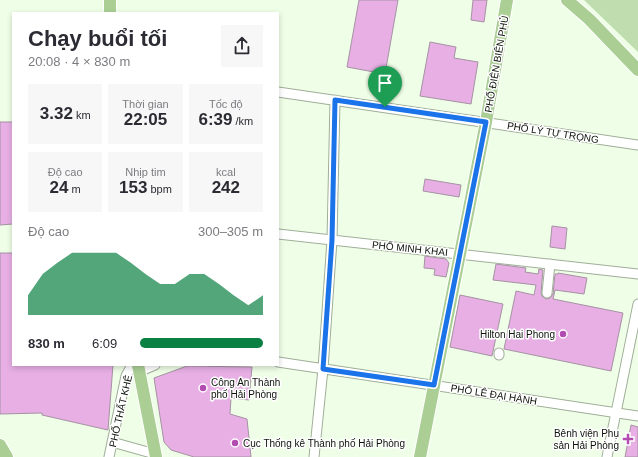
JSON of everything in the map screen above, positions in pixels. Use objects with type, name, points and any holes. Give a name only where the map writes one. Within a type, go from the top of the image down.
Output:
[{"type":"main road","points":[[110,0],[110,12]]},
{"type":"main road","name":"PHỐ ĐIỆN BIÊN PHỦ","points":[[420,457],[486,122],[507,0]]},
{"type":"main road","points":[[567,0],[589,19],[638,70]]},
{"type":"main road","points":[[136,367],[159,456]]},
{"type":"main road","points":[[0,447],[6,457]]},
{"type":"street","name":"PHỐ LÝ TỰ TRỌNG","points":[[279,92],[638,145]]},
{"type":"street","points":[[314,457],[323,369],[332,240],[335,100]]},
{"type":"street","name":"PHỐ MINH KHAI","points":[[279,234],[638,274]]},
{"type":"street","points":[[547,293],[550,264]]},
{"type":"street","points":[[607,457],[638,304]]},
{"type":"street","name":"PHỐ LÊ ĐẠI HÀNH","points":[[279,362],[638,416]]},
{"type":"street","name":"PHỐ THẤT KHÊ","points":[[109,457],[126,376],[136,367]]},
{"type":"street","points":[[112,442],[159,456]]},
{"type":"green space","points":[[584,0],[638,0],[638,52]]},
{"type":"building","points":[[359,0],[398,0],[385,74],[347,67]]},
{"type":"building","points":[[473,0],[487,0],[484,22],[471,20]]},
{"type":"building","points":[[430,42],[456,47],[454,58],[478,62],[471,104],[420,96]]},
{"type":"building","points":[[0,122],[12,122],[12,224],[0,225]]},
{"type":"building","points":[[425,179],[461,185],[459,197],[423,191]]},
{"type":"building","points":[[552,226],[567,228],[565,249],[550,247]]},
{"type":"building","points":[[0,253],[12,253],[12,366],[113,366],[108,430],[42,415],[42,413],[0,414]]},
{"type":"building","points":[[425,256],[446,259],[449,263],[446,277],[434,275],[435,269],[424,268]]},
{"type":"building","name":"Hilton Hai Phong","points":[[496,264],[526,268],[525,272],[538,274],[539,269],[543,270],[541,293],[546,299],[550,298],[553,294],[555,274],[558,273],[587,278],[584,294],[555,290],[553,299],[623,313],[611,371],[504,349],[516,291],[534,295],[536,285],[493,280]]},
{"type":"building","points":[[460,295],[503,304],[492,356],[450,347]]},
{"type":"building","points":[[187,366],[252,367],[249,400],[231,398],[230,414],[247,419],[251,457],[194,457],[171,450],[164,442],[154,378]]},
{"type":"building","points":[[631,425],[638,427],[638,457],[625,457]]},
{"type":"place","name":"Hilton Hai Phong","points":[[563,334]]},
{"type":"place","name":"Công An Thành phố Hải Phòng","points":[[203,388]]},
{"type":"place","name":"Bênh viện Phụ sản Hải Phòng","points":[[628,439]]},
{"type":"place","name":"Cục Thống kê Thành phố Hải Phòng","points":[[235,443]]},
{"type":"route","points":[[335,100],[385,107],[486,122],[434,385],[323,369],[332,240],[335,100]]}]
